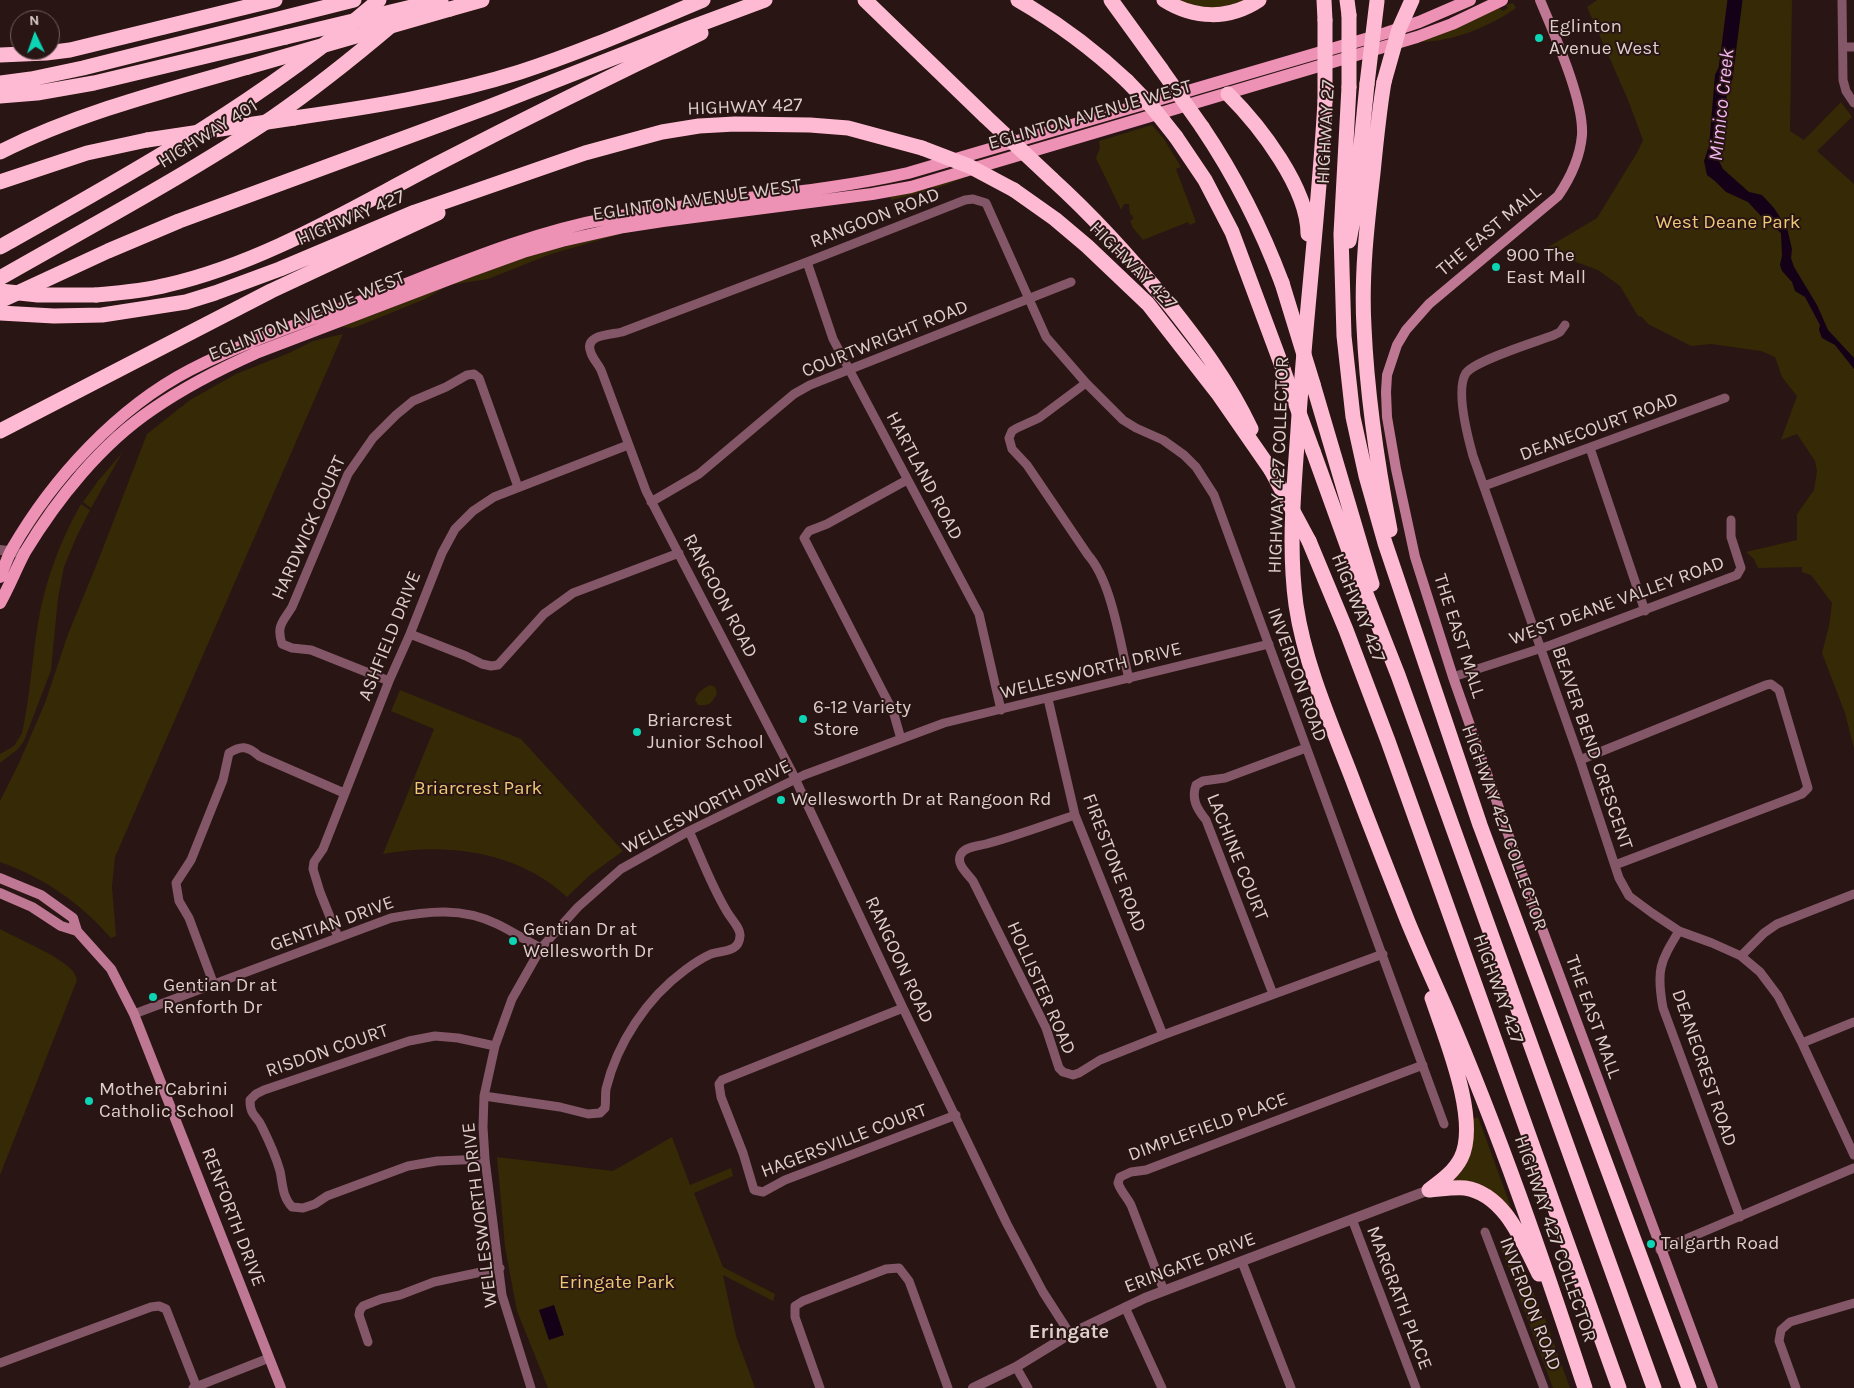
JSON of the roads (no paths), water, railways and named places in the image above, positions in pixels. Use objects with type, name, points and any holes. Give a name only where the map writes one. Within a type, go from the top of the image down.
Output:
[{"type":"highway","points":[[60,41],[100,35],[235,0]]},
{"type":"highway","points":[[0,55],[70,50],[275,0]]},
{"type":"highway","points":[[0,83],[31,79],[83,68],[354,0]]},
{"type":"highway","name":"HIGHWAY 401","points":[[0,247],[181,144],[245,103],[330,41],[379,0]]},
{"type":"highway","name":"HIGHWAY 401","points":[[0,278],[200,163],[273,117],[353,57],[420,0]]},
{"type":"highway","points":[[0,96],[37,93],[94,83],[286,37],[445,4],[482,0]]},
{"type":"highway","points":[[0,182],[87,153],[147,140],[405,101],[486,82],[561,57],[703,0]]},
{"type":"highway","points":[[0,301],[101,254],[179,221],[491,106],[765,0]]},
{"type":"highway","points":[[0,292],[38,295],[96,295],[166,286],[206,275],[278,246],[458,153],[772,0]]},
{"type":"highway","points":[[866,0],[888,24],[1079,203],[1138,266],[1196,338],[1237,399],[1271,470]]},
{"type":"highway","name":"HIGHWAY 427","points":[[1018,0],[1070,33],[1127,80],[1176,137],[1205,180],[1224,215],[1250,277],[1348,548],[1398,675],[1654,1388]]},
{"type":"highway","points":[[1111,0],[1202,126],[1229,169],[1246,199],[1282,283],[1398,675]]},
{"type":"highway","points":[[1164,0],[1183,10],[1210,15],[1243,9],[1259,0]]},
{"type":"highway","points":[[1308,301],[1325,101],[1324,0]]},
{"type":"highway","points":[[1412,0],[1399,29],[1384,82],[1365,234],[1364,327],[1369,389],[1381,479],[1394,549],[1413,626]]},
{"type":"highway","points":[[1341,266],[1354,215],[1377,1]]},
{"type":"highway","points":[[0,152],[55,128],[115,106],[445,4]]},
{"type":"highway","name":"HIGHWAY 27","points":[[1341,266],[1349,87],[1348,8]]},
{"type":"highway","points":[[1228,94],[1244,110],[1286,167],[1299,190],[1308,222],[1308,301]]},
{"type":"highway","name":"HIGHWAY 427","points":[[0,312],[54,316],[102,315],[186,302],[280,269],[415,212],[494,186],[562,160],[620,142],[699,126],[771,123],[848,128],[922,148],[968,166],[1014,190],[1074,235],[1148,304],[1219,395],[1271,470],[1309,541],[1346,630],[1388,741],[1619,1388]]},
{"type":"highway","points":[[0,431],[271,291],[494,186]]},
{"type":"highway","name":"HIGHWAY 427 COLLECTOR","points":[[1341,266],[1345,351],[1353,416],[1375,509],[1480,825],[1689,1388]]},
{"type":"highway","name":"HIGHWAY 427 COLLECTOR","points":[[1308,301],[1298,425],[1293,525],[1293,568],[1299,619],[1306,654],[1318,690],[1409,925],[1457,1034],[1502,1148],[1585,1388]]},
{"type":"highway","points":[[1409,925],[1462,1093],[1467,1135],[1463,1154],[1457,1165],[1450,1174],[1429,1190]]},
{"type":"highway","points":[[1429,1190],[1463,1188],[1476,1191],[1497,1206],[1506,1216],[1537,1271],[1575,1358]]},
{"type":"main road","name":"EGLINTON AVENUE WEST","points":[[0,578],[4,556],[41,503],[76,461],[124,414],[174,379],[213,358],[242,346],[478,256],[550,232],[609,218],[845,186],[908,174],[1386,33],[1419,22],[1470,0]]},
{"type":"main road","name":"EGLINTON AVENUE WEST","points":[[0,603],[25,553],[64,497],[86,469],[119,436],[151,410],[189,386],[256,353],[472,271],[562,240],[624,227],[872,194],[911,186],[1416,37],[1452,24],[1502,0]]},
{"type":"main road","name":"THE EAST MALL","points":[[1540,0],[1579,104],[1582,134],[1577,161],[1567,183],[1558,196],[1429,304],[1406,330],[1398,345],[1387,375],[1387,417],[1415,558],[1453,677],[1530,898],[1713,1388]]},
{"type":"main road","name":"RENFORTH DRIVE","points":[[0,878],[41,895],[73,918],[77,932],[111,969],[134,1014],[281,1388]]},
{"type":"main road","name":"RENFORTH DRIVE","points":[[0,893],[32,907],[60,926],[77,932]]},
{"type":"street","points":[[1842,0],[1843,80],[1846,91],[1854,103]]},
{"type":"street","points":[[1844,47],[1854,47]]},
{"type":"street","name":"RANGOON ROAD","points":[[1028,300],[990,210],[986,203],[973,199],[965,200],[622,332],[596,337],[591,341],[589,347],[591,355],[601,370],[651,502],[796,780],[903,1008],[1022,1253],[1043,1292],[1070,1334]]},
{"type":"street","name":"HARTLAND ROAD","points":[[807,262],[833,339],[979,614],[1002,710]]},
{"type":"street","name":"COURTWRIGHT ROAD","points":[[651,502],[699,474],[794,394],[810,385],[1071,282]]},
{"type":"street","name":"INVERDON ROAD","points":[[1028,300],[1046,337],[1086,383],[1124,420],[1162,440],[1184,455],[1206,481],[1220,511],[1444,1124]]},
{"type":"street","name":"BEAVER BEND CRESCENT","points":[[1566,325],[1560,332],[1554,335],[1484,362],[1475,366],[1466,374],[1462,392],[1464,417],[1473,456],[1580,760],[1619,878],[1629,896],[1680,931],[1712,942],[1741,956],[1760,972],[1778,996],[1802,1043],[1854,1156]]},
{"type":"street","name":"HARDWICK COURT","points":[[389,681],[311,650],[292,648],[282,644],[280,635],[282,621],[292,607],[348,474],[361,453],[383,426],[410,403],[446,387],[467,374],[474,374],[482,384],[486,400],[518,486]]},
{"type":"street","points":[[1086,383],[1039,418],[1012,432],[1009,444],[1027,465],[1096,564],[1111,600],[1129,679]]},
{"type":"street","name":"DEANECOURT ROAD","points":[[1484,486],[1726,398]]},
{"type":"street","name":"ASHFIELD DRIVE","points":[[338,937],[320,892],[313,869],[314,862],[323,849],[389,681],[442,553],[455,529],[481,504],[518,486],[628,445]]},
{"type":"street","points":[[1590,448],[1645,611]]},
{"type":"street","points":[[901,739],[897,722],[888,702],[804,538],[809,531],[827,524],[907,480]]},
{"type":"street","name":"WEST DEANE VALLEY ROAD","points":[[1453,677],[1645,611],[1738,575],[1741,568],[1730,534],[1731,520]]},
{"type":"street","points":[[4,556],[25,553]]},
{"type":"street","points":[[410,634],[482,664],[498,665],[544,614],[573,593],[679,554]]},
{"type":"street","points":[[4,556],[19,565]]},
{"type":"street","name":"WELLESWORTH DRIVE","points":[[531,1388],[502,1295],[485,1159],[484,1096],[495,1046],[512,999],[541,948],[578,907],[622,869],[689,831],[796,780],[901,739],[944,723],[1269,644]]},
{"type":"street","points":[[1580,760],[1766,685],[1771,684],[1779,690],[1808,788],[1802,794],[1615,866]]},
{"type":"street","name":"FIRESTONE ROAD","points":[[1048,699],[1075,815],[1163,1035]]},
{"type":"street","points":[[214,985],[190,918],[179,901],[176,883],[191,860],[223,780],[229,753],[242,746],[248,748],[259,756],[344,793]]},
{"type":"street","name":"LACHINE COURT","points":[[1273,994],[1206,820],[1194,802],[1193,793],[1196,785],[1202,781],[1225,778],[1306,748]]},
{"type":"street","name":"HOLLISTER ROAD","points":[[1075,815],[1004,840],[969,848],[961,854],[960,864],[974,881],[1046,1028],[1062,1072],[1074,1075],[1100,1060],[1163,1035],[1382,954]]},
{"type":"street","points":[[484,1096],[560,1107],[588,1114],[600,1113],[605,1108],[606,1091],[616,1060],[632,1028],[645,1010],[667,985],[695,963],[712,954],[726,952],[737,945],[740,933],[724,908],[689,831]]},
{"type":"street","points":[[1741,956],[1764,933],[1777,924],[1854,894]]},
{"type":"street","name":"GENTIAN DRIVE","points":[[134,1014],[391,918],[435,911],[476,916],[495,923],[541,948]]},
{"type":"street","name":"DEANECREST ROAD","points":[[1680,931],[1664,956],[1660,969],[1659,986],[1663,1008],[1740,1217]]},
{"type":"street","name":"HAGERSVILLE COURT","points":[[903,1008],[722,1080],[719,1084],[721,1097],[743,1153],[754,1190],[763,1192],[785,1180],[956,1115]]},
{"type":"street","points":[[1802,1043],[1854,1022]]},
{"type":"street","name":"RISDON COURT","points":[[485,1159],[437,1161],[408,1166],[327,1196],[315,1204],[304,1208],[292,1207],[286,1200],[280,1170],[262,1126],[254,1118],[250,1109],[250,1100],[264,1090],[409,1041],[435,1036],[458,1038],[495,1046]]},
{"type":"street","name":"DIMPLEFIELD PLACE","points":[[1164,1291],[1131,1205],[1121,1191],[1118,1183],[1120,1177],[1131,1172],[1154,1167],[1423,1065]]},
{"type":"street","points":[[1660,1250],[1854,1168]]},
{"type":"street","name":"ERINGATE DRIVE","points":[[974,1388],[1016,1367],[1070,1334],[1125,1307],[1429,1190]]},
{"type":"street","name":"MARGRATH PLACE","points":[[1352,1219],[1416,1388]]},
{"type":"street","name":"INVERDON ROAD","points":[[1485,1232],[1544,1388]]},
{"type":"street","points":[[1242,1262],[1291,1388]]},
{"type":"street","points":[[368,1342],[359,1315],[363,1306],[434,1282],[500,1268]]},
{"type":"street","points":[[820,1388],[795,1318],[795,1306],[802,1301],[886,1269],[899,1268],[909,1281],[948,1388]]},
{"type":"street","points":[[1796,1388],[1779,1341],[1781,1330],[1790,1322],[1854,1303]]},
{"type":"street","points":[[0,1363],[159,1306],[166,1309],[195,1388],[269,1358]]},
{"type":"street","points":[[1125,1307],[1162,1388]]},
{"type":"street","points":[[1016,1367],[1028,1388]]},
{"type":"water","points":[[1730,58],[1727,106],[1717,139],[1719,161],[1723,169],[1749,192],[1762,195],[1774,208],[1787,228],[1794,267],[1817,305],[1828,330],[1854,358],[1854,369],[1835,345],[1822,338],[1819,330],[1820,325],[1805,297],[1795,291],[1792,282],[1782,271],[1780,265],[1782,256],[1781,233],[1748,202],[1726,192],[1707,175],[1704,161],[1709,146],[1715,75],[1720,59]]},
{"type":"water","points":[[554,1305],[564,1335],[549,1340],[539,1310]]},
{"type":"waterway","name":"Mimico Creek","points":[[1725,78],[1735,0]]},
{"type":"place","name":"Eglinton Avenue West","points":[[1539,38]]},
{"type":"place","name":"900 The East Mall","points":[[1496,267]]},
{"type":"place","name":"6-12 Variety Store","points":[[803,719]]},
{"type":"place","name":"Briarcrest Junior School","points":[[637,732]]},
{"type":"place","name":"Wellesworth Dr at Rangoon Rd","points":[[781,800]]},
{"type":"place","name":"Gentian Dr at Wellesworth Dr","points":[[513,941]]},
{"type":"place","name":"Gentian Dr at Renforth Dr","points":[[153,997]]},
{"type":"place","name":"Mother Cabrini Catholic School","points":[[89,1101]]},
{"type":"place","name":"Talgarth Road","points":[[1651,1244]]},
{"type":"district","name":"Eringate","points":[[1069,1332]]},
{"type":"park label","name":"West Deane Park","points":[[1728,223]]},
{"type":"park label","name":"Briarcrest Park","points":[[478,789]]},
{"type":"park label","name":"Eringate Park","points":[[617,1283]]}]
